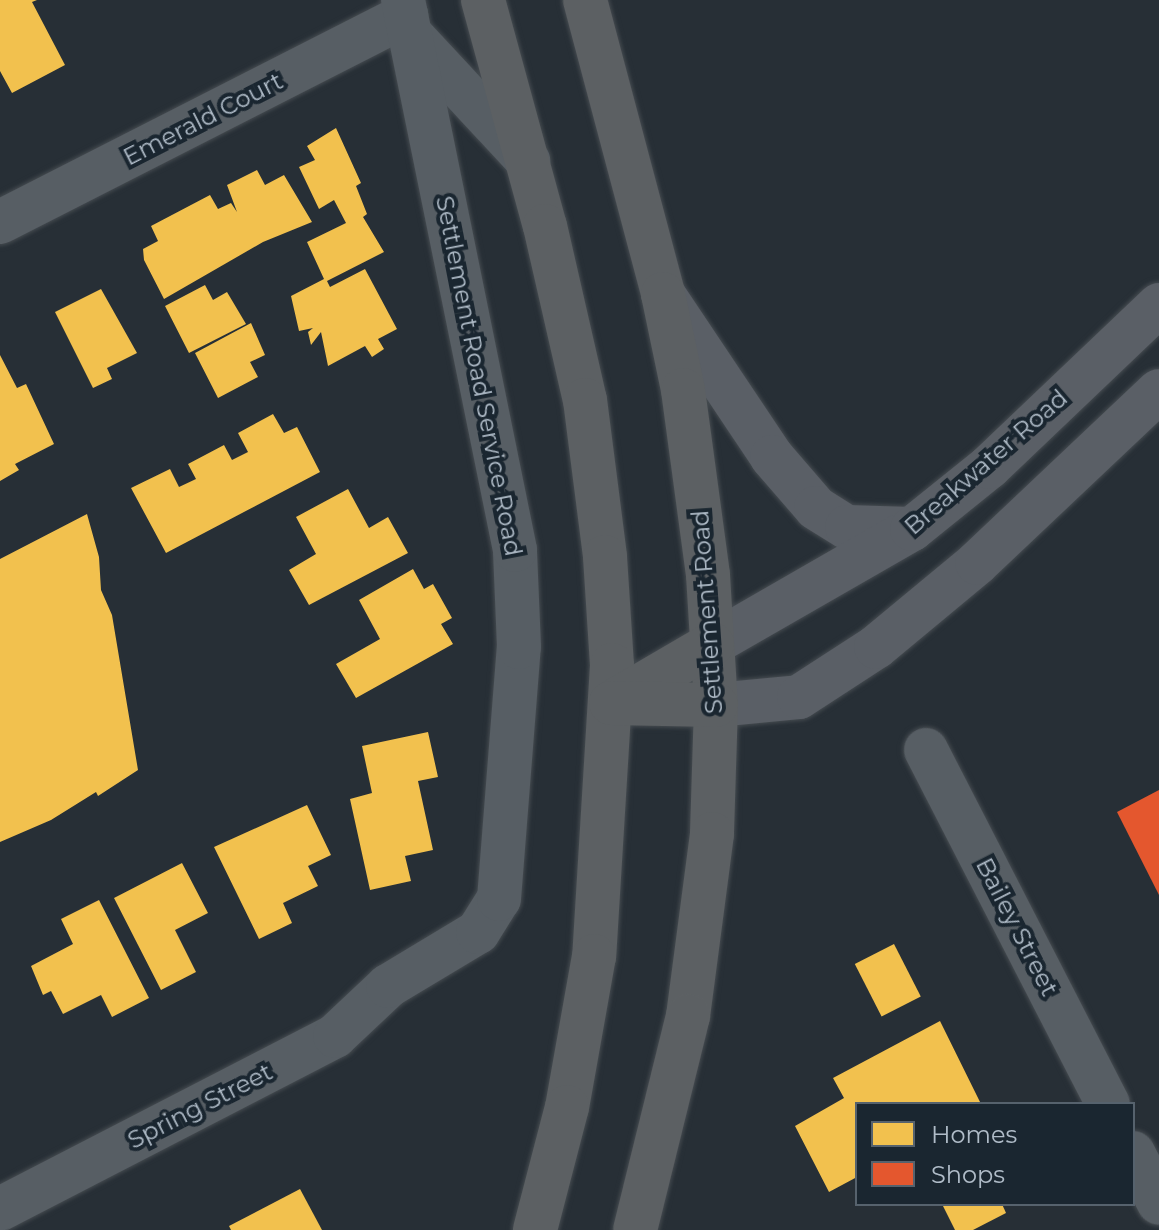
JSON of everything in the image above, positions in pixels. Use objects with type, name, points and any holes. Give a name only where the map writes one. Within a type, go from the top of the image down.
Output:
[{"type":"highway","points":[[483,0],[528,161],[590,430],[605,557],[611,703],[594,956],[567,1107],[535,1230]]},
{"type":"highway","name":"Settlement Road","points":[[585,0],[663,294],[691,437],[716,705],[712,834],[688,1016],[635,1230]]},
{"type":"highway","points":[[611,703],[712,644]]},
{"type":"highway","points":[[611,703],[716,705]]},
{"type":"main road","points":[[663,294],[772,457],[816,508],[847,527],[912,529]]},
{"type":"main road","name":"Breakwater Road","points":[[712,644],[912,529],[989,467],[1159,305]]},
{"type":"main road","points":[[716,705],[799,697],[876,647],[977,563],[1159,391]]},
{"type":"street","points":[[407,17],[528,161]]},
{"type":"street","name":"Emerald Court","points":[[0,222],[407,17]]},
{"type":"street","name":"Settlement Road Service Road","points":[[388,986],[469,940],[496,908],[503,882],[519,647],[506,491],[407,17]]},
{"type":"street","name":"Bailey Street","points":[[926,750],[1107,1102]]},
{"type":"street","name":"Spring Street","points":[[0,1209],[319,1046],[355,1022],[388,986]]},
{"type":"street","points":[[1135,1157],[1159,1203]]},
{"type":"building: Homes","points":[[0,0],[37,0],[32,2],[65,65],[12,93],[0,71]]},
{"type":"building: Homes","points":[[336,128],[361,183],[356,186],[367,214],[363,217],[384,252],[327,281],[330,287],[365,269],[397,329],[378,339],[384,349],[372,357],[365,346],[328,366],[321,332],[311,345],[308,332],[313,328],[299,331],[291,296],[324,279],[307,242],[346,223],[334,200],[319,209],[299,167],[315,160],[307,146]]},
{"type":"building: Homes","points":[[257,170],[265,185],[284,175],[312,222],[263,242],[164,299],[144,260],[143,249],[158,241],[151,226],[210,195],[218,209],[231,203],[237,212],[227,185]]},
{"type":"building: Homes","points":[[205,285],[213,300],[227,292],[246,324],[189,353],[165,306]]},
{"type":"building: Homes","points":[[101,289],[137,353],[107,368],[112,379],[93,388],[55,312]]},
{"type":"building: Homes","points":[[251,323],[265,355],[250,362],[258,377],[218,398],[195,353]]},
{"type":"building: Homes","points":[[0,355],[17,388],[26,384],[54,444],[15,464],[19,470],[0,481]]},
{"type":"building: Homes","points":[[273,414],[284,433],[297,427],[320,472],[166,553],[131,488],[170,469],[179,487],[196,479],[188,464],[224,445],[232,460],[248,452],[238,433]]},
{"type":"building: Homes","points":[[348,489],[369,528],[388,517],[408,553],[309,605],[289,570],[316,554],[296,517]]},
{"type":"building: Homes","points":[[87,514],[99,557],[101,590],[112,615],[138,770],[98,796],[96,792],[51,820],[0,842],[0,559]]},
{"type":"building: Homes","points":[[413,569],[424,589],[433,584],[452,618],[441,624],[453,644],[356,698],[336,664],[380,639],[359,600]]},
{"type":"building: Homes","points":[[428,732],[438,777],[418,781],[433,850],[405,856],[411,881],[370,890],[350,799],[372,793],[362,746]]},
{"type":"building: Homes","points":[[307,805],[331,855],[308,866],[318,886],[283,903],[292,923],[259,939],[214,847]]},
{"type":"building: Homes","points":[[182,863],[208,913],[175,930],[196,972],[161,990],[114,898]]},
{"type":"building: Homes","points":[[99,900],[149,998],[112,1017],[101,995],[63,1014],[51,991],[43,995],[31,966],[73,944],[61,919]]},
{"type":"building: Homes","points":[[894,944],[921,997],[882,1017],[855,964]]},
{"type":"building: Homes","points":[[940,1021],[980,1102],[855,1102],[855,1178],[829,1192],[795,1126],[844,1098],[833,1078]]},
{"type":"building: Homes","points":[[300,1189],[322,1230],[231,1230],[229,1226]]},
{"type":"building: Homes","points":[[943,1206],[1003,1206],[1006,1213],[973,1230],[955,1230]]},
{"type":"building: Shops","points":[[1159,790],[1159,895],[1117,812]]}]
